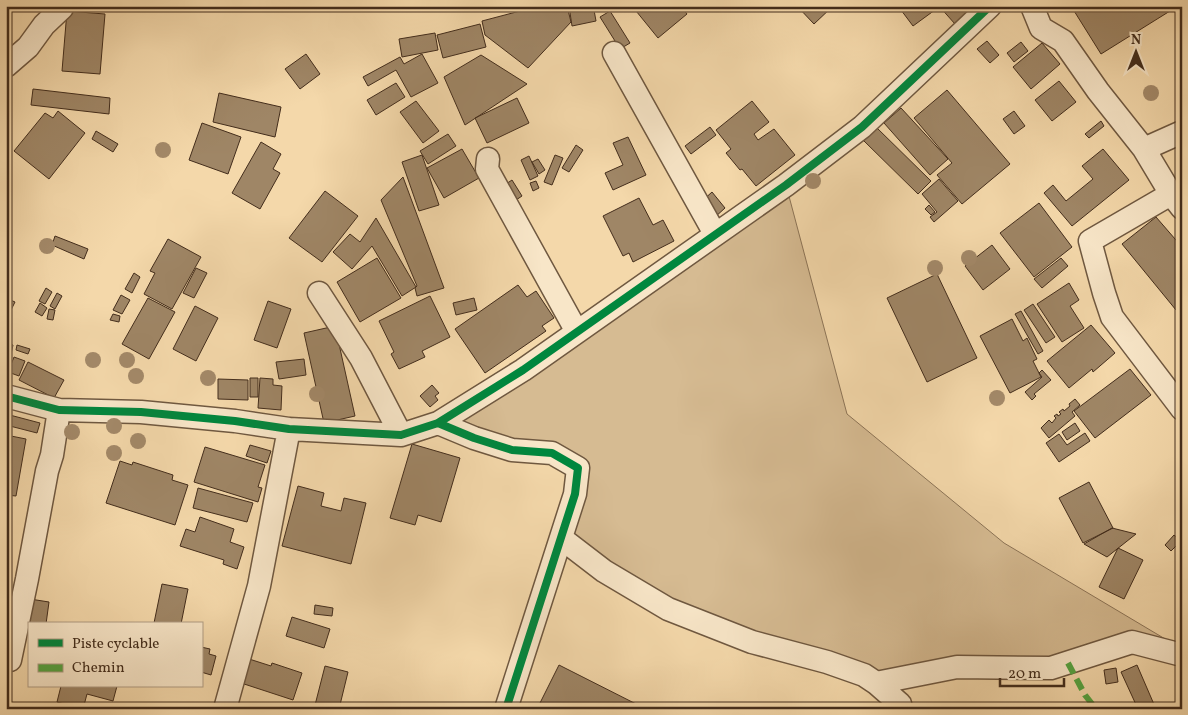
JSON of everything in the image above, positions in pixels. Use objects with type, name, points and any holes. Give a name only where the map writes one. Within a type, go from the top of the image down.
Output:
[{"type":"street","points":[[6,396],[59,410],[141,412],[235,420],[289,429],[401,435],[438,423],[523,370],[786,184],[862,127],[990,6]]},
{"type":"street","points":[[1032,6],[1041,28],[1063,41],[1098,91],[1144,149],[1176,201],[1090,241],[1112,318],[1182,410]]},
{"type":"street","points":[[6,66],[28,47],[44,25],[62,8]]},
{"type":"street","points":[[614,53],[714,234]]},
{"type":"street","points":[[1144,149],[1182,132]]},
{"type":"street","points":[[488,159],[487,169],[577,332]]},
{"type":"street","points":[[319,293],[361,358],[401,435]]},
{"type":"street","points":[[10,660],[29,570],[46,471],[52,455],[59,410]]},
{"type":"street","points":[[438,423],[474,438],[512,450],[552,452],[578,468],[575,494],[506,709]]},
{"type":"street","points":[[225,709],[259,586],[289,429]]},
{"type":"street","points":[[561,538],[604,571],[668,609],[752,642],[827,662],[864,675],[900,704],[901,709]]},
{"type":"street","points":[[876,683],[957,667],[1051,668],[1132,642],[1182,655]]},
{"type":"shaded area","points":[[786,185],[847,414],[1004,543],[1182,649],[1132,642],[1051,668],[876,683],[668,609],[561,538],[578,468],[438,423]]},
{"type":"building","points":[[539,6],[567,6],[571,22],[528,68],[485,35],[482,21]]},
{"type":"building","points":[[569,6],[600,6],[601,9],[594,10],[596,21],[572,26]]},
{"type":"building","points":[[632,6],[681,6],[687,14],[658,38]]},
{"type":"building","points":[[787,6],[796,6],[791,11]]},
{"type":"building","points":[[797,6],[833,6],[814,24]]},
{"type":"building","points":[[898,6],[938,6],[939,7],[913,26]]},
{"type":"building","points":[[939,6],[976,6],[955,24]]},
{"type":"building","points":[[1071,6],[1167,6],[1170,11],[1101,54]]},
{"type":"building","points":[[67,11],[105,14],[100,74],[62,71]]},
{"type":"building","points":[[610,11],[630,43],[620,49],[600,17]]},
{"type":"building","points":[[480,24],[486,47],[443,58],[437,35]]},
{"type":"building","points":[[435,33],[438,50],[402,57],[399,39]]},
{"type":"building","points":[[987,41],[999,55],[990,63],[977,49]]},
{"type":"building","points":[[1021,42],[1028,51],[1014,62],[1007,53]]},
{"type":"building","points":[[1042,43],[1060,64],[1031,89],[1013,67]]},
{"type":"building","points":[[306,54],[320,74],[300,89],[285,69]]},
{"type":"building","points":[[422,54],[438,83],[411,97],[396,70],[368,86],[363,77],[400,57],[404,64]]},
{"type":"building","points":[[481,55],[527,84],[465,125],[444,77]]},
{"type":"building","points":[[1059,81],[1076,102],[1052,121],[1035,100]]},
{"type":"building","points":[[396,83],[405,97],[376,115],[367,100]]},
{"type":"building","points":[[33,89],[110,98],[109,114],[31,105]]},
{"type":"building","points":[[947,90],[1010,164],[962,204],[937,175],[952,163],[914,118]]},
{"type":"building","points":[[219,93],[281,107],[275,137],[213,122]]},
{"type":"building","points":[[517,98],[529,123],[487,143],[475,118]]},
{"type":"building","points":[[416,101],[439,131],[423,143],[400,112]]},
{"type":"building","points":[[752,101],[769,122],[754,134],[758,140],[774,129],[795,155],[756,186],[726,153],[731,149],[716,130]]},
{"type":"building","points":[[901,108],[948,159],[930,175],[884,123]]},
{"type":"building","points":[[58,111],[85,133],[49,179],[14,151],[45,113],[53,118]]},
{"type":"building","points":[[1014,111],[1025,126],[1014,134],[1003,119]]},
{"type":"building","points":[[1101,121],[1104,126],[1089,138],[1085,134]]},
{"type":"building","points":[[202,123],[241,137],[228,174],[189,160]]},
{"type":"building","points":[[710,127],[716,135],[691,154],[685,146]]},
{"type":"building","points":[[876,127],[931,181],[918,194],[863,140]]},
{"type":"building","points":[[96,131],[118,144],[113,152],[92,139]]},
{"type":"building","points":[[448,134],[456,146],[428,164],[420,151]]},
{"type":"building","points":[[628,137],[646,175],[613,190],[605,173],[623,165],[613,143]]},
{"type":"building","points":[[261,142],[281,154],[273,169],[280,173],[260,209],[232,193]]},
{"type":"building","points":[[576,145],[583,150],[569,172],[562,168]]},
{"type":"building","points":[[462,149],[479,178],[444,198],[427,168]]},
{"type":"building","points":[[1103,149],[1129,180],[1072,226],[1044,193],[1053,185],[1066,201],[1093,179],[1082,166]]},
{"type":"building","points":[[422,155],[439,205],[419,211],[402,162]]},
{"type":"building","points":[[555,155],[563,158],[552,185],[544,182]]},
{"type":"building","points":[[529,156],[538,176],[530,180],[521,160]]},
{"type":"building","points":[[538,159],[545,170],[539,174],[532,162]]},
{"type":"building","points":[[403,177],[444,288],[417,296],[415,288],[417,286],[381,200]]},
{"type":"building","points":[[939,179],[958,201],[934,222],[930,217],[937,212],[922,194]]},
{"type":"building","points":[[512,180],[522,196],[516,200],[506,184]]},
{"type":"building","points":[[536,181],[539,188],[533,191],[530,183]]},
{"type":"building","points":[[325,191],[358,216],[322,262],[289,238]]},
{"type":"building","points":[[712,192],[725,208],[714,218],[701,202]]},
{"type":"building","points":[[639,198],[653,225],[663,220],[674,241],[633,262],[629,253],[623,256],[603,216]]},
{"type":"building","points":[[1039,203],[1072,247],[1034,277],[1000,233]]},
{"type":"building","points":[[929,205],[935,212],[931,215],[925,209]]},
{"type":"building","points":[[1156,217],[1182,247],[1182,305],[1176,310],[1122,244]]},
{"type":"building","points":[[376,218],[416,287],[402,296],[372,246],[352,269],[333,252],[350,234],[360,242]]},
{"type":"building","points":[[55,236],[88,249],[84,259],[52,245]]},
{"type":"building","points":[[168,239],[201,257],[172,309],[144,294],[155,273],[150,271]]},
{"type":"building","points":[[992,245],[1010,269],[983,290],[965,266]]},
{"type":"building","points":[[377,258],[401,298],[360,322],[337,282]]},
{"type":"building","points":[[1061,258],[1068,266],[1042,288],[1034,279]]},
{"type":"building","points":[[196,268],[207,273],[194,298],[183,293]]},
{"type":"building","points":[[134,273],[140,277],[132,293],[125,289]]},
{"type":"building","points":[[937,274],[977,358],[927,382],[887,298]]},
{"type":"building","points":[[1069,283],[1079,300],[1070,306],[1084,328],[1062,342],[1037,304]]},
{"type":"building","points":[[518,285],[527,297],[536,291],[554,318],[542,326],[546,331],[485,373],[455,329]]},
{"type":"building","points":[[46,288],[52,292],[45,304],[39,301]]},
{"type":"building","points":[[57,293],[62,296],[55,309],[50,306]]},
{"type":"building","points":[[121,295],[130,300],[122,314],[113,310]]},
{"type":"building","points":[[430,296],[450,337],[422,351],[425,357],[399,369],[391,354],[394,352],[379,321]]},
{"type":"building","points":[[6,298],[15,302],[11,310],[6,307]]},
{"type":"building","points":[[148,298],[175,312],[149,359],[122,344]]},
{"type":"building","points":[[474,298],[477,310],[456,315],[453,303]]},
{"type":"building","points":[[268,301],[291,309],[277,348],[254,340]]},
{"type":"building","points":[[40,303],[47,308],[42,316],[35,312]]},
{"type":"building","points":[[1033,304],[1055,337],[1046,343],[1024,310]]},
{"type":"building","points":[[195,306],[218,318],[196,361],[173,349]]},
{"type":"building","points":[[49,309],[55,310],[53,320],[47,319]]},
{"type":"building","points":[[1021,311],[1043,351],[1038,354],[1015,314]]},
{"type":"building","points":[[113,314],[120,316],[119,322],[110,320]]},
{"type":"building","points":[[1012,319],[1023,341],[1027,338],[1037,359],[1033,361],[1041,377],[1010,393],[980,336]]},
{"type":"building","points":[[1091,325],[1115,353],[1093,372],[1092,369],[1069,388],[1047,361]]},
{"type":"building","points":[[335,326],[355,416],[324,423],[304,333]]},
{"type":"building","points":[[6,343],[13,345],[11,354],[6,352]]},
{"type":"building","points":[[17,345],[30,349],[28,354],[16,350]]},
{"type":"building","points":[[14,357],[25,361],[19,376],[8,372]]},
{"type":"building","points":[[304,359],[306,375],[279,379],[276,362]]},
{"type":"building","points":[[28,362],[64,380],[54,398],[19,380]]},
{"type":"building","points":[[1130,369],[1151,395],[1095,438],[1074,411]]},
{"type":"building","points":[[1042,370],[1051,380],[1034,394],[1036,396],[1032,400],[1025,392],[1042,377],[1039,373]]},
{"type":"building","points":[[250,378],[258,378],[258,397],[250,397]]},
{"type":"building","points":[[260,378],[273,379],[273,385],[282,386],[281,410],[258,408]]},
{"type":"building","points":[[218,379],[248,380],[248,400],[218,399]]},
{"type":"building","points":[[432,385],[439,393],[435,396],[438,400],[430,407],[420,396]]},
{"type":"building","points":[[1075,399],[1080,405],[1072,412],[1075,416],[1049,438],[1041,428],[1049,420],[1052,423],[1056,418],[1054,416],[1061,414],[1059,412],[1063,409],[1064,411]]},
{"type":"building","points":[[6,414],[40,423],[37,433],[6,425]]},
{"type":"building","points":[[1075,423],[1080,431],[1067,440],[1062,432]]},
{"type":"building","points":[[1085,433],[1090,441],[1059,462],[1046,443],[1059,434],[1067,445]]},
{"type":"building","points":[[6,435],[26,439],[16,496],[6,495]]},
{"type":"building","points":[[412,444],[460,458],[441,522],[418,515],[415,525],[390,518]]},
{"type":"building","points":[[250,445],[271,451],[267,463],[246,456]]},
{"type":"building","points":[[205,447],[265,465],[258,487],[262,488],[258,502],[194,482]]},
{"type":"building","points":[[120,461],[132,465],[133,462],[173,475],[172,480],[188,485],[175,525],[106,503]]},
{"type":"building","points":[[1089,482],[1113,528],[1083,543],[1059,498]]},
{"type":"building","points":[[298,486],[324,493],[321,506],[341,511],[344,498],[366,503],[351,564],[282,546]]},
{"type":"building","points":[[198,488],[253,503],[247,522],[193,508]]},
{"type":"building","points":[[200,517],[234,529],[230,542],[244,547],[237,569],[223,564],[224,560],[180,546],[186,529],[195,532]]},
{"type":"building","points":[[1182,526],[1182,537],[1176,533]]},
{"type":"building","points":[[1112,528],[1136,534],[1107,557],[1084,544]]},
{"type":"building","points":[[1174,535],[1181,541],[1171,551],[1165,545]]},
{"type":"building","points":[[1118,548],[1143,560],[1124,599],[1099,587]]},
{"type":"building","points":[[162,584],[188,589],[181,622],[154,622]]},
{"type":"building","points":[[30,599],[49,602],[46,622],[28,622],[28,634],[24,633]]},
{"type":"building","points":[[315,605],[333,608],[332,616],[314,614]]},
{"type":"building","points":[[292,617],[330,629],[324,648],[286,636]]},
{"type":"building","points":[[202,647],[210,649],[209,654],[216,656],[211,675],[202,672]]},
{"type":"building","points":[[246,658],[271,666],[272,663],[302,673],[293,700],[238,682]]},
{"type":"building","points":[[559,665],[646,709],[537,709]]},
{"type":"building","points":[[1137,665],[1156,709],[1138,709],[1121,672]]},
{"type":"building","points":[[325,666],[348,672],[339,709],[314,709]]},
{"type":"building","points":[[1116,668],[1118,682],[1106,684],[1104,670]]},
{"type":"building","points":[[60,688],[116,688],[113,701],[87,694],[83,709],[57,702]]},
{"type":"marked path","points":[[1068,663],[1085,695],[1096,709]]},
{"type":"cycle path","points":[[6,396],[59,410],[141,412],[235,421],[289,429],[401,435],[438,423],[523,370],[786,185],[862,127],[990,6]]},
{"type":"cycle path","points":[[438,423],[474,438],[512,450],[552,453],[578,468],[575,494],[506,709]]}]
